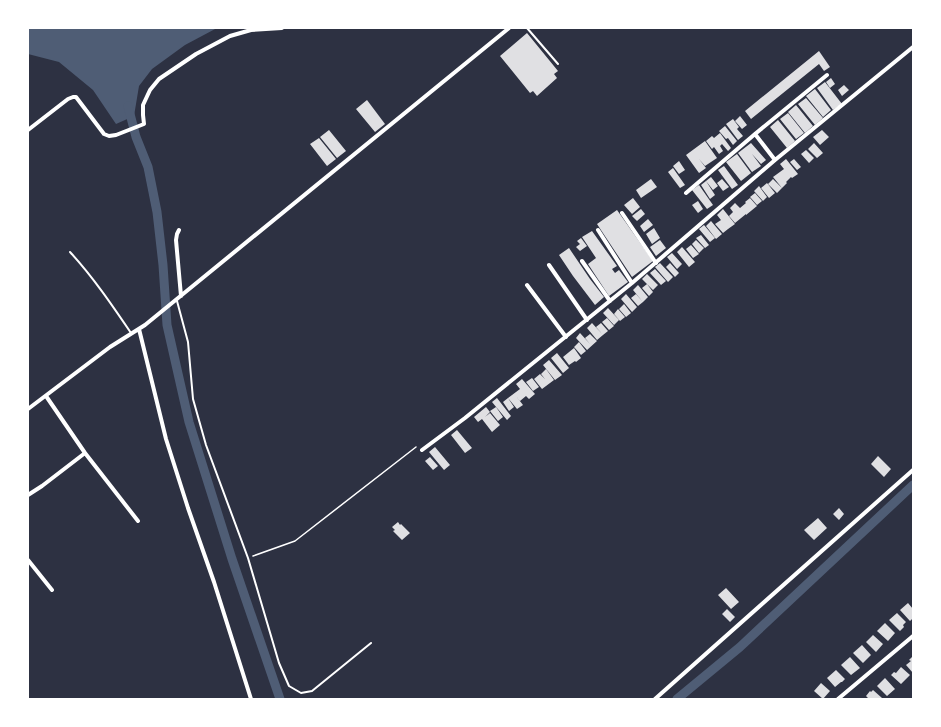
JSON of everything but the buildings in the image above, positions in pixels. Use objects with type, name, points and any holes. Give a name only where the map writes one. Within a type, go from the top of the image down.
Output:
[{"type":"street","points":[[28,130],[68,99],[73,97],[76,97],[104,134],[109,136],[116,135],[144,124],[143,105],[150,90],[160,79],[196,54],[230,36],[251,30],[282,28]]},
{"type":"street","points":[[28,409],[110,348],[145,325],[509,28]]},
{"type":"street","points":[[422,450],[587,320],[656,263],[775,160],[913,47]]},
{"type":"street","points":[[686,193],[826,75]]},
{"type":"street","points":[[755,134],[775,160]]},
{"type":"street","points":[[622,213],[656,263]]},
{"type":"street","points":[[179,230],[176,234],[176,240],[181,296]]},
{"type":"street","points":[[598,230],[632,283]]},
{"type":"street","points":[[582,261],[610,301]]},
{"type":"street","points":[[549,265],[587,320]]},
{"type":"street","points":[[527,285],[566,337]]},
{"type":"street","points":[[139,329],[166,439],[251,699]]},
{"type":"street","points":[[46,396],[85,453],[138,521]]},
{"type":"street","points":[[28,495],[85,453]]},
{"type":"street","points":[[655,699],[913,470]]},
{"type":"street","points":[[28,560],[52,590]]},
{"type":"street","points":[[838,699],[913,636]]},
{"type":"lane","points":[[527,28],[558,64]]},
{"type":"lane","points":[[70,252],[108,298],[132,334]]},
{"type":"lane","points":[[176,300],[188,342],[193,398],[206,444],[248,558],[279,663],[289,686],[301,693],[312,691],[371,643]]},
{"type":"path","points":[[248,558],[295,541],[419,445]]},
{"type":"water","points":[[28,28],[217,28],[185,45],[152,69],[139,86],[134,116],[116,124],[93,90],[59,62],[28,54]]},
{"type":"waterway","points":[[128,106],[136,137],[148,167],[157,212],[163,265],[167,325],[189,422],[232,559],[280,699]]},
{"type":"waterway","points":[[677,699],[740,647],[913,485]]}]
